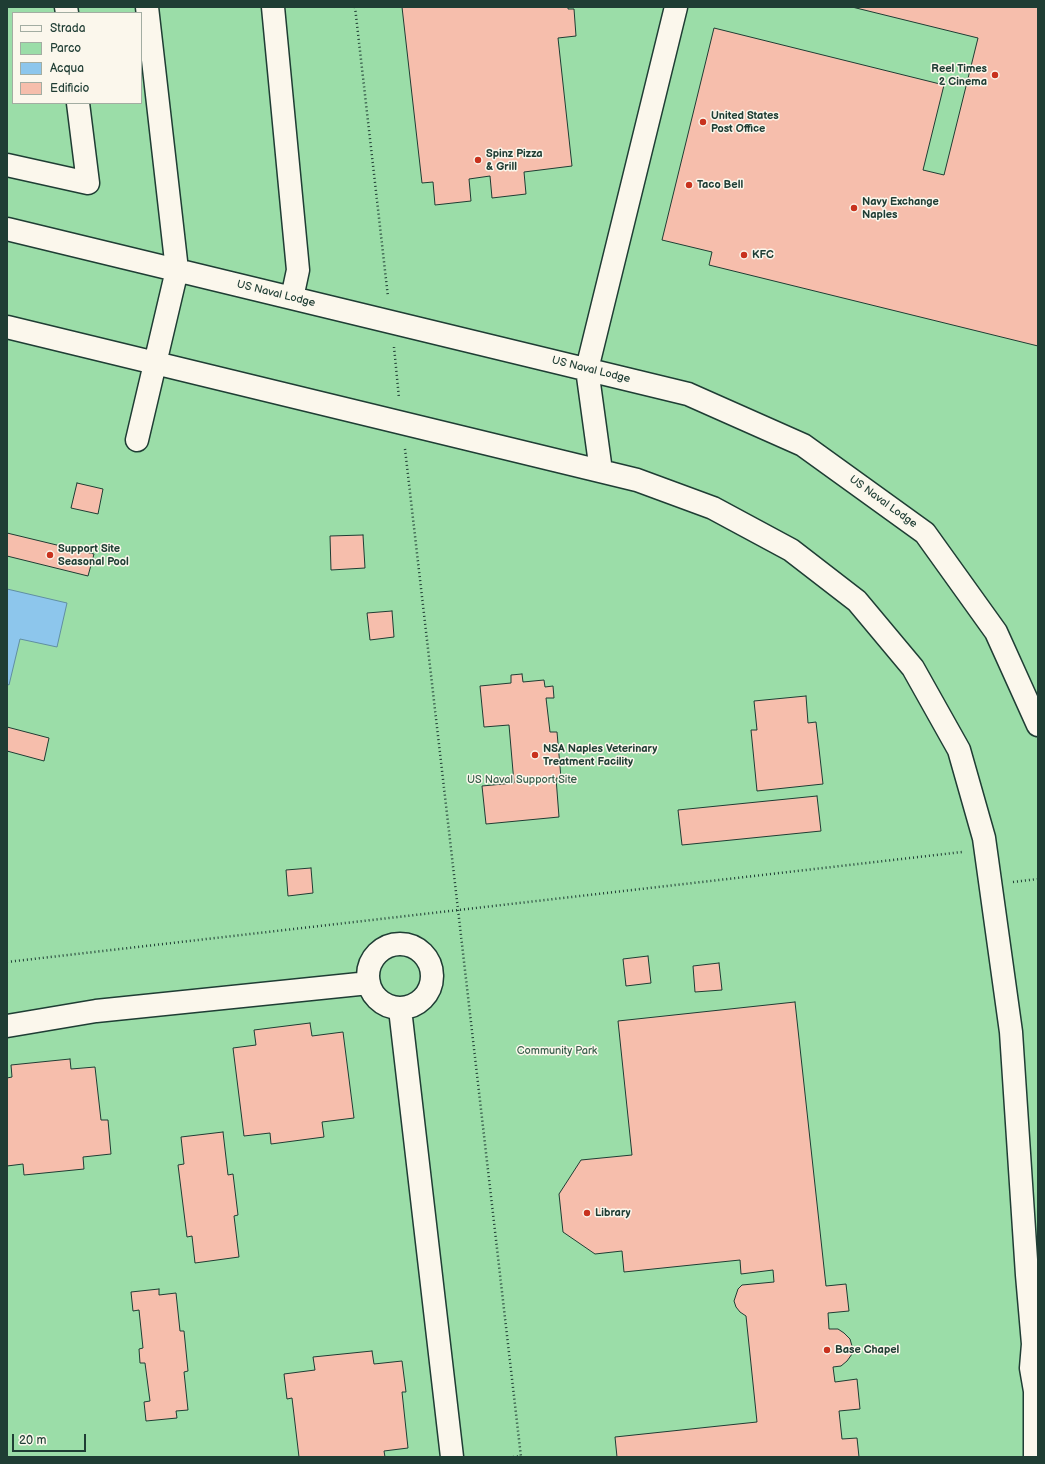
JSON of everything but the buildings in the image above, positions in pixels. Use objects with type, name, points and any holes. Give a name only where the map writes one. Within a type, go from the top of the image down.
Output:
[{"type":"street","points":[[137,440],[177,270],[147,7]]},
{"type":"street","points":[[273,7],[298,270],[292,298]]},
{"type":"street","points":[[601,471],[587,370],[676,7]]},
{"type":"street","points":[[7,165],[88,183],[78,104]]},
{"type":"street","name":"US Naval Lodge","points":[[7,229],[688,394],[803,445],[925,533],[996,632],[1038,725]]},
{"type":"street","points":[[7,326],[637,480],[713,508],[791,550],[857,601],[913,668],[959,750],[984,838],[1011,1032],[1027,1275],[1036,1338],[1031,1368],[1036,1395],[1035,1457]]},
{"type":"street","points":[[403,944],[412,946],[421,952],[427,959],[431,968],[432,978],[430,988],[426,996],[418,1003],[400,1009],[391,1008],[383,1004],[371,991],[368,983],[368,973],[371,963],[376,955],[393,945],[403,944]]},
{"type":"street","points":[[7,1026],[96,1011],[368,983]]},
{"type":"street","points":[[400,1009],[452,1457]]},
{"type":"path","points":[[355,7],[521,1456],[513,1457]]},
{"type":"path","points":[[7,962],[986,849]]},
{"type":"green space","name":"US Naval Support Site","points":[[7,7],[1038,7],[1038,1457],[7,1457]]},
{"type":"water","points":[[7,589],[67,603],[57,647],[20,639],[9,685],[7,684]]},
{"type":"place","name":"Reel Times 2 Cinema","points":[[995,75]]},
{"type":"place","name":"United States Post Office","points":[[703,122]]},
{"type":"place","name":"Spinz Pizza & Grill","points":[[478,160]]},
{"type":"place","name":"Taco Bell","points":[[689,185]]},
{"type":"place","name":"Navy Exchange Naples","points":[[854,208]]},
{"type":"place","name":"KFC","points":[[744,255]]},
{"type":"place","name":"Support Site Seasonal Pool","points":[[50,555]]},
{"type":"place","name":"NSA Naples Veterinary Treatment Facility","points":[[535,755]]},
{"type":"place","name":"Library","points":[[587,1213]]},
{"type":"place","name":"Base Chapel","points":[[827,1350]]},
{"type":"park label","name":"Community Park","points":[[557,1051]]}]
